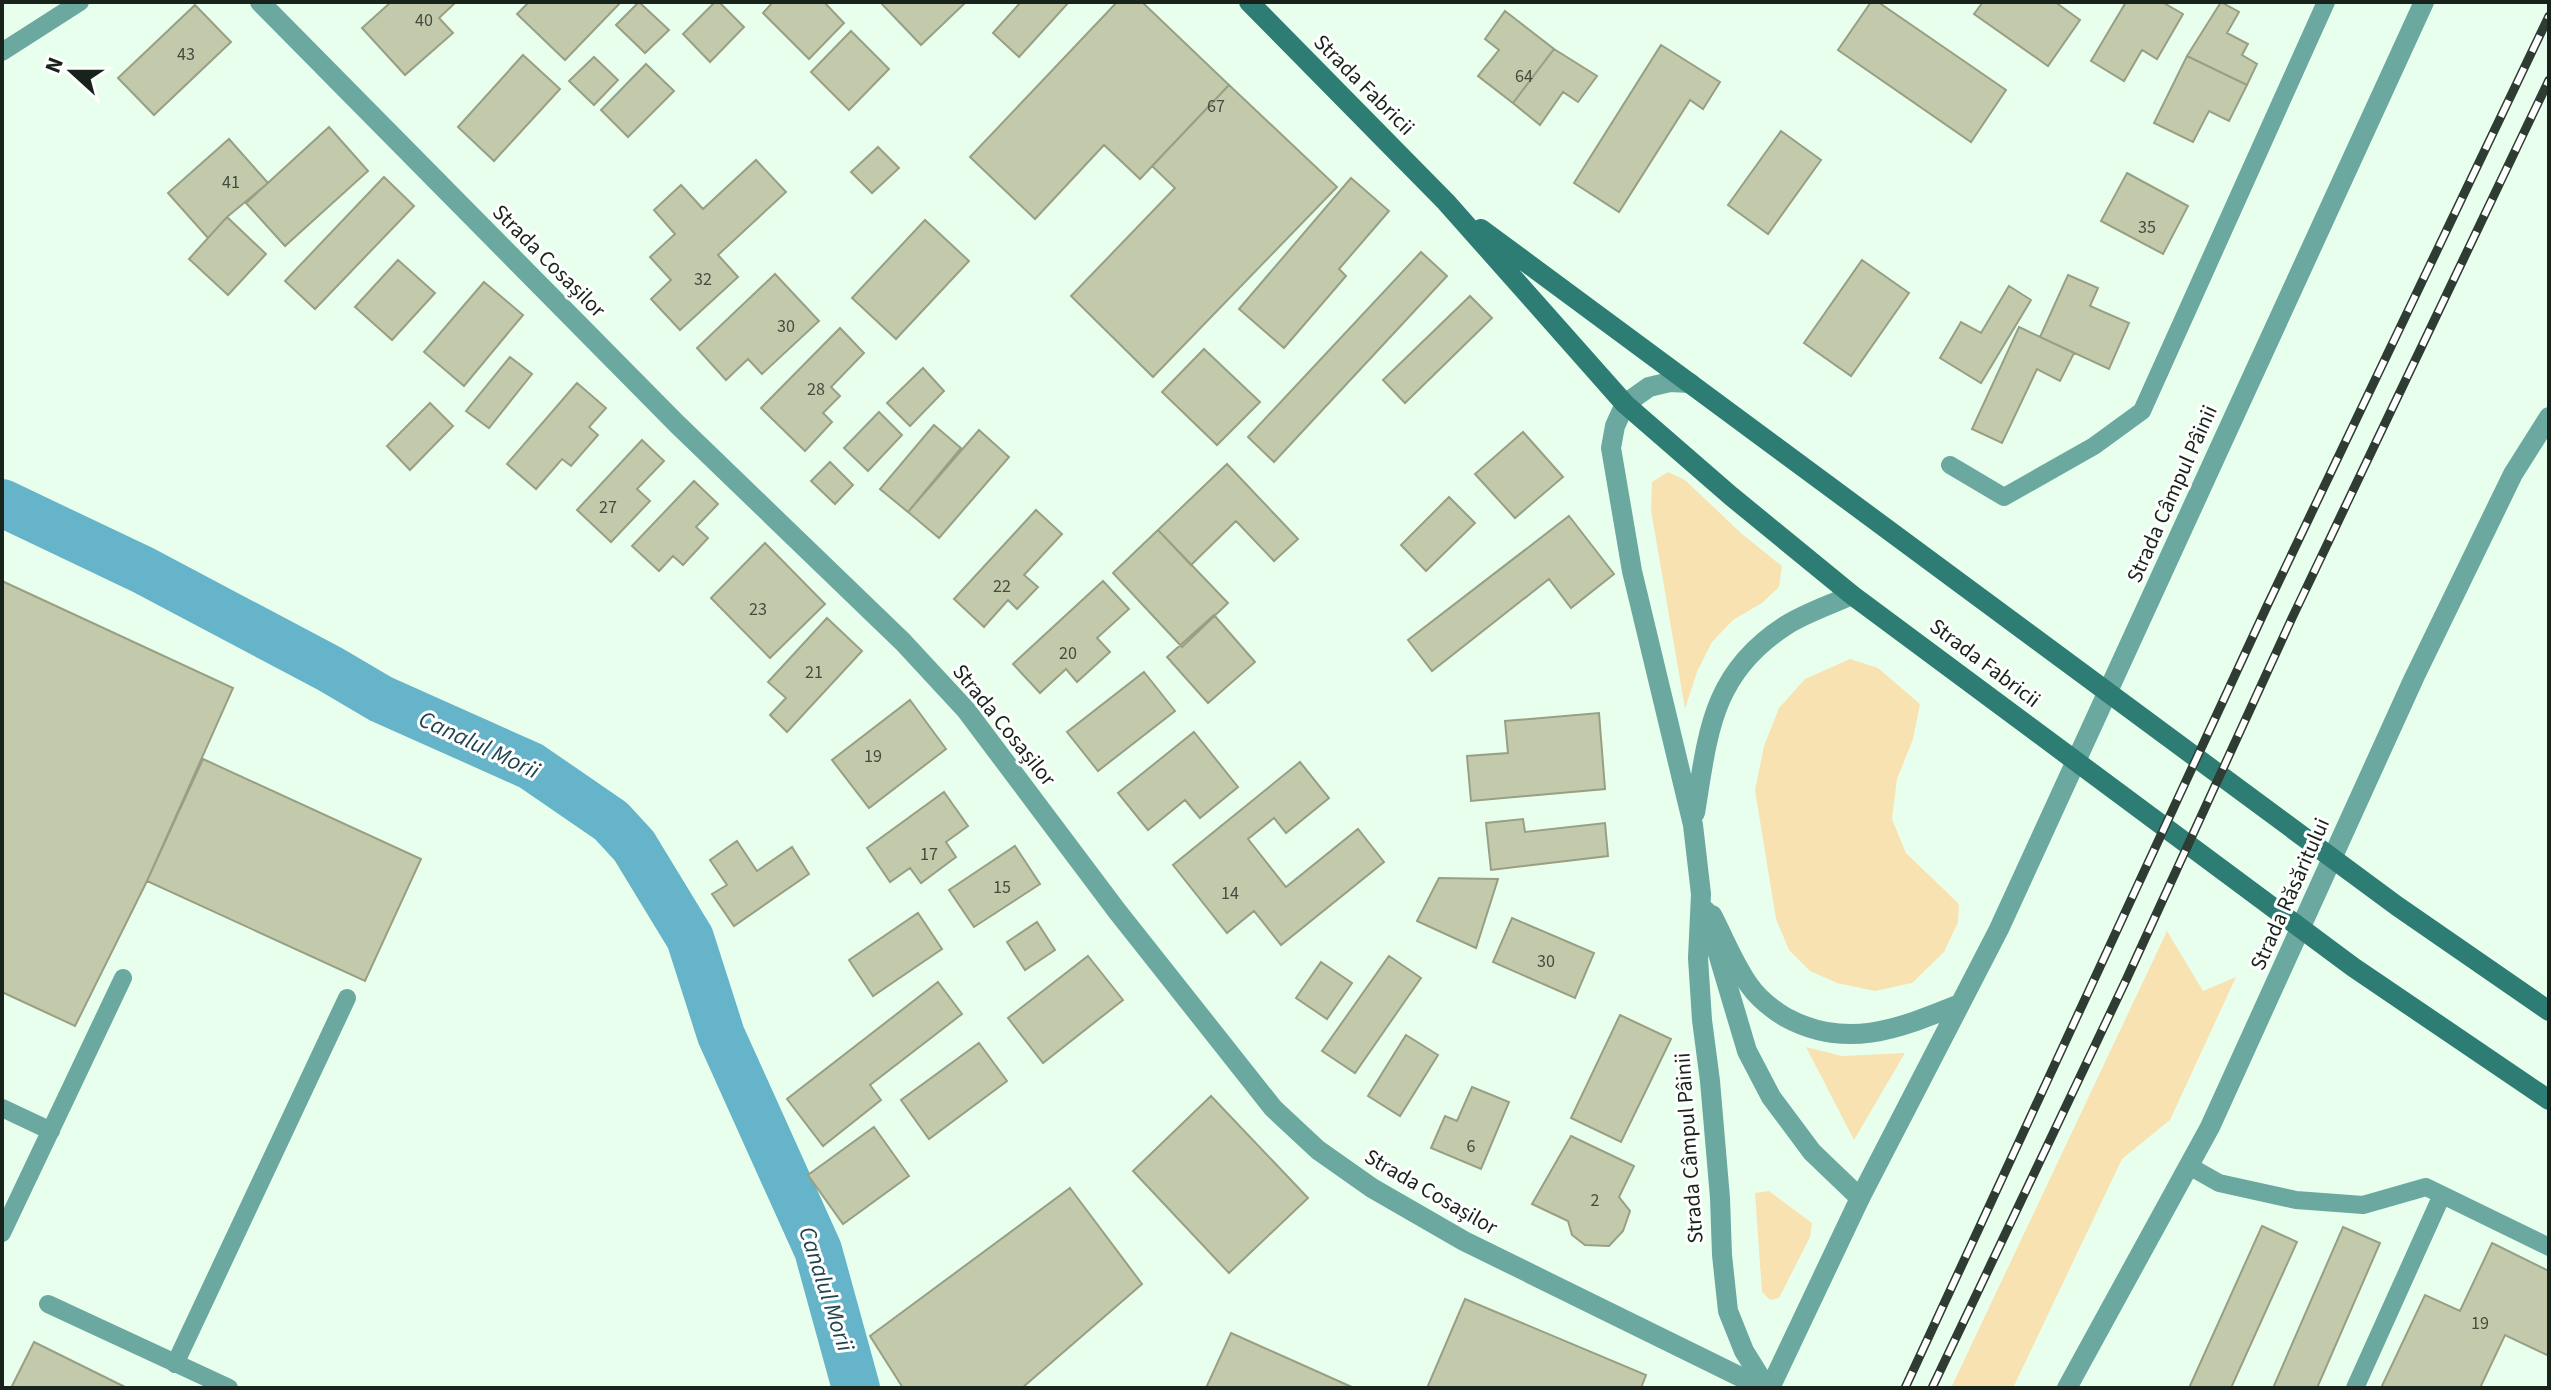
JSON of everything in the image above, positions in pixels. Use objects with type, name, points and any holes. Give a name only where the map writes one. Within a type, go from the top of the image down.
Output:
[{"type":"main road","name":"Strada Fabricii","points":[[1249,2],[1446,202],[1625,404],[1731,496],[1852,595],[2353,967],[2549,1100]]},
{"type":"main road","name":"Strada Fabricii","points":[[1446,202],[2397,906],[2549,1011]]},
{"type":"street","name":"Strada Cosașilor","points":[[260,2],[677,424],[935,676],[966,710],[1117,911],[1263,1095],[1295,1129],[1318,1150],[1372,1188],[1464,1241],[1767,1388]]},
{"type":"street","name":"Strada Câmpul Pâinii","points":[[1767,1388],[1860,1198],[1999,929],[2424,2]]},
{"type":"street","points":[[1625,404],[1649,387],[1670,382],[1690,383]]},
{"type":"street","name":"Strada Câmpul Pâinii","points":[[1625,404],[1615,426],[1611,448],[1632,571],[1693,825],[1701,894],[1699,973],[1728,1311],[1744,1351],[1767,1388]]},
{"type":"street","name":"Strada Răsăritului","points":[[2067,1388],[2210,1127],[2391,726],[2513,474],[2549,417]]},
{"type":"street","name":"Strada Câmpul Pâinii","points":[[1693,825],[1715,708],[1734,673],[1756,646],[1788,624],[1852,595]]},
{"type":"street","name":"Strada Câmpul Pâinii","points":[[1701,894],[1749,986],[1773,1010],[1804,1027],[1836,1035],[1869,1034],[1914,1023],[1960,1004]]},
{"type":"street","name":"Strada Câmpul Pâinii","points":[[1701,894],[1747,1051],[1771,1097],[1812,1152],[1860,1198]]},
{"type":"lane","points":[[2,52],[80,2]]},
{"type":"lane","points":[[1950,465],[2004,497],[2094,446],[2142,411],[2326,2]]},
{"type":"lane","points":[[2,1233],[123,978]]},
{"type":"lane","points":[[175,1364],[347,998]]},
{"type":"lane","points":[[2,1108],[51,1131]]},
{"type":"lane","points":[[2189,1166],[2219,1183],[2296,1200],[2363,1205],[2426,1187],[2549,1247]]},
{"type":"lane","points":[[2355,1388],[2442,1195]]},
{"type":"lane","points":[[48,1304],[229,1388]]},
{"type":"shaded area","points":[[1668,472],[1685,480],[1742,534],[1782,566],[1779,587],[1762,603],[1733,620],[1712,642],[1697,672],[1685,709],[1651,510],[1652,482]]},
{"type":"shaded area","points":[[1850,659],[1878,668],[1920,704],[1913,739],[1897,779],[1892,819],[1906,853],[1959,904],[1958,922],[1944,952],[1912,983],[1875,991],[1837,983],[1810,971],[1789,950],[1776,919],[1755,790],[1764,746],[1779,708],[1805,679]]},
{"type":"shaded area","points":[[2167,931],[2203,991],[2236,977],[2170,1120],[2122,1159],[2013,1388],[1951,1388]]},
{"type":"shaded area","points":[[1806,1047],[1842,1056],[1905,1053],[1854,1140]]},
{"type":"shaded area","points":[[1769,1191],[1812,1223],[1810,1237],[1779,1298],[1770,1300],[1762,1292],[1755,1193]]},
{"type":"building","points":[[391,2],[456,2],[439,18],[453,33],[405,75],[362,28]]},
{"type":"building","points":[[529,2],[621,2],[565,60],[517,14]]},
{"type":"building","points":[[639,2],[669,30],[645,53],[616,25]]},
{"type":"building","points":[[715,2],[719,2],[744,27],[710,62],[683,34]]},
{"type":"building","points":[[773,2],[824,2],[844,23],[809,59],[763,13]]},
{"type":"building","points":[[880,2],[966,2],[921,45]]},
{"type":"building","points":[[1021,2],[1069,2],[1019,57],[993,33]]},
{"type":"building","points":[[1117,2],[1142,2],[1229,85],[1140,179],[1104,145],[1035,219],[970,157]]},
{"type":"building","points":[[1871,2],[1878,2],[2006,90],[1971,142],[1838,50]]},
{"type":"building","points":[[1983,2],[2055,2],[2080,20],[2048,66],[1974,14]]},
{"type":"building","points":[[2126,2],[2162,2],[2183,14],[2157,59],[2142,50],[2124,81],[2091,61]]},
{"type":"building","points":[[2221,2],[2239,12],[2227,33],[2248,44],[2242,55],[2257,64],[2247,85],[2187,56]]},
{"type":"building","points":[[195,5],[231,42],[154,115],[118,78]]},
{"type":"building","points":[[1505,11],[1554,49],[1513,103],[1478,76],[1499,50],[1485,39]]},
{"type":"building","points":[[851,31],[889,69],[849,110],[811,72]]},
{"type":"building","points":[[1661,45],[1720,82],[1703,109],[1690,100],[1619,212],[1574,183]]},
{"type":"building","points":[[1554,49],[1597,76],[1578,102],[1563,92],[1540,125],[1513,103]]},
{"type":"building","points":[[523,55],[560,89],[494,161],[458,127]]},
{"type":"building","points":[[2187,56],[2247,85],[2229,121],[2209,111],[2193,142],[2154,123]]},
{"type":"building","points":[[594,57],[618,80],[594,105],[569,81]]},
{"type":"building","points":[[646,64],[674,91],[628,137],[601,110]]},
{"type":"building","points":[[1229,85],[1337,187],[1153,377],[1071,296],[1175,188],[1152,166]]},
{"type":"building","points":[[329,127],[368,171],[285,246],[246,203]]},
{"type":"building","points":[[1781,131],[1821,160],[1768,234],[1728,205]]},
{"type":"building","points":[[229,139],[268,183],[227,217],[208,238],[168,193]]},
{"type":"building","points":[[878,147],[899,168],[872,193],[851,172]]},
{"type":"building","points":[[756,160],[786,192],[718,255],[738,277],[680,330],[651,299],[671,280],[650,257],[675,234],[654,210],[681,185],[703,209]]},
{"type":"building","points":[[2127,173],[2188,206],[2163,254],[2101,221]]},
{"type":"building","points":[[384,177],[414,206],[315,309],[285,281]]},
{"type":"building","points":[[1351,178],[1389,211],[1339,269],[1346,276],[1284,348],[1239,309]]},
{"type":"building","points":[[227,217],[266,254],[228,295],[189,259]]},
{"type":"building","points":[[925,220],[969,261],[896,339],[852,298]]},
{"type":"building","points":[[1421,252],[1447,276],[1274,462],[1248,437]]},
{"type":"building","points":[[398,260],[435,293],[392,340],[355,307]]},
{"type":"building","points":[[1862,260],[1909,293],[1851,376],[1804,343]]},
{"type":"building","points":[[775,274],[819,321],[762,374],[748,359],[726,380],[697,348]]},
{"type":"building","points":[[2068,275],[2098,288],[2090,306],[2129,323],[2109,369],[2040,337]]},
{"type":"building","points":[[484,282],[523,315],[464,386],[424,352]]},
{"type":"building","points":[[2009,286],[2031,300],[1981,383],[1940,358],[1961,322],[1981,333]]},
{"type":"building","points":[[1470,296],[1492,318],[1405,403],[1383,380]]},
{"type":"building","points":[[2019,327],[2074,353],[2060,381],[2037,369],[2002,443],[1972,429]]},
{"type":"building","points":[[840,328],[864,353],[831,387],[840,396],[823,413],[832,422],[805,451],[761,408]]},
{"type":"building","points":[[1204,349],[1260,402],[1217,445],[1162,392]]},
{"type":"building","points":[[510,357],[532,374],[489,428],[466,411]]},
{"type":"building","points":[[923,368],[944,391],[910,426],[887,403]]},
{"type":"building","points":[[577,383],[606,408],[589,427],[598,435],[571,466],[562,459],[536,489],[507,464]]},
{"type":"building","points":[[430,403],[453,426],[410,470],[387,446]]},
{"type":"building","points":[[879,412],[902,435],[868,471],[844,448]]},
{"type":"building","points":[[934,425],[961,448],[908,512],[880,489]]},
{"type":"building","points":[[979,430],[1009,457],[939,538],[908,512]]},
{"type":"building","points":[[1523,432],[1563,477],[1515,518],[1475,474]]},
{"type":"building","points":[[642,440],[664,461],[637,489],[650,501],[611,542],[577,510]]},
{"type":"building","points":[[830,462],[853,485],[835,504],[811,481]]},
{"type":"building","points":[[1227,464],[1298,539],[1274,561],[1236,521],[1191,565],[1158,530]]},
{"type":"building","points":[[694,481],[718,504],[696,527],[708,538],[683,565],[673,556],[659,571],[632,546]]},
{"type":"building","points":[[1449,497],[1475,523],[1426,571],[1401,545]]},
{"type":"building","points":[[1036,510],[1062,534],[1024,575],[1038,587],[1017,609],[1008,600],[984,627],[954,599]]},
{"type":"building","points":[[1569,516],[1614,574],[1571,608],[1549,579],[1432,671],[1408,640]]},
{"type":"building","points":[[1158,530],[1228,603],[1182,647],[1113,573]]},
{"type":"building","points":[[765,543],[825,604],[770,658],[711,598]]},
{"type":"building","points":[[2,581],[233,688],[147,881],[75,1026],[2,992]]},
{"type":"building","points":[[1103,581],[1129,609],[1097,638],[1110,652],[1077,682],[1066,669],[1040,693],[1013,664]]},
{"type":"building","points":[[1214,615],[1255,662],[1208,703],[1167,657]]},
{"type":"building","points":[[827,618],[862,651],[787,732],[770,715],[786,698],[768,682]]},
{"type":"building","points":[[1144,672],[1175,711],[1098,771],[1067,732]]},
{"type":"building","points":[[910,700],[946,749],[869,808],[832,760]]},
{"type":"building","points":[[1599,713],[1605,789],[1471,801],[1467,756],[1508,753],[1505,721]]},
{"type":"building","points":[[1194,732],[1238,787],[1200,818],[1185,800],[1148,830],[1118,793]]},
{"type":"building","points":[[203,759],[421,859],[365,981],[147,881]]},
{"type":"building","points":[[1300,762],[1329,798],[1286,833],[1274,818],[1248,839],[1286,887],[1358,829],[1384,862],[1281,945],[1254,911],[1227,933],[1173,865]]},
{"type":"building","points":[[944,792],[968,826],[946,842],[956,857],[921,883],[910,868],[890,882],[867,848]]},
{"type":"building","points":[[1523,819],[1525,832],[1605,823],[1608,856],[1491,870],[1486,823]]},
{"type":"building","points":[[737,841],[757,871],[792,847],[809,874],[734,926],[712,894],[727,885],[710,860]]},
{"type":"building","points":[[1015,846],[1040,884],[974,927],[949,890]]},
{"type":"building","points":[[1439,878],[1498,879],[1476,948],[1417,921]]},
{"type":"building","points":[[918,913],[942,949],[873,996],[849,960]]},
{"type":"building","points":[[1512,918],[1594,953],[1575,998],[1493,962]]},
{"type":"building","points":[[1037,922],[1055,950],[1025,970],[1007,942]]},
{"type":"building","points":[[1088,956],[1123,1000],[1043,1063],[1008,1018]]},
{"type":"building","points":[[1389,956],[1421,978],[1355,1073],[1322,1051]]},
{"type":"building","points":[[1321,962],[1352,983],[1327,1019],[1296,998]]},
{"type":"building","points":[[938,982],[962,1014],[870,1085],[881,1100],[823,1146],[787,1099]]},
{"type":"building","points":[[1620,1015],[1671,1039],[1621,1142],[1571,1118]]},
{"type":"building","points":[[1406,1035],[1438,1055],[1400,1116],[1368,1096]]},
{"type":"building","points":[[979,1043],[1007,1081],[929,1139],[901,1100]]},
{"type":"building","points":[[1472,1087],[1509,1102],[1481,1169],[1431,1148],[1445,1116],[1457,1121]]},
{"type":"building","points":[[1211,1096],[1308,1198],[1229,1273],[1133,1171]]},
{"type":"building","points":[[874,1127],[909,1176],[843,1224],[808,1175]]},
{"type":"building","points":[[1571,1136],[1634,1166],[1619,1197],[1630,1211],[1623,1231],[1609,1246],[1585,1245],[1572,1235],[1568,1221],[1532,1204]]},
{"type":"building","points":[[1070,1188],[1142,1284],[1022,1388],[903,1388],[870,1336]]},
{"type":"building","points":[[2262,1226],[2297,1242],[2231,1388],[2189,1388]]},
{"type":"building","points":[[2343,1227],[2380,1243],[2317,1388],[2273,1388]]},
{"type":"building","points":[[2492,1243],[2549,1271],[2549,1356],[2505,1335],[2480,1388],[2381,1388],[2425,1295],[2460,1311]]},
{"type":"building","points":[[1465,1299],[1646,1375],[1641,1388],[1427,1388]]},
{"type":"building","points":[[1231,1333],[1354,1388],[1206,1388]]},
{"type":"building","points":[[34,1342],[127,1388],[11,1388]]},
{"type":"waterway","name":"Canalul Morii","points":[[2,503],[143,570],[381,699],[531,766],[611,821],[634,846],[690,938],[721,1035],[818,1250],[856,1388]]},
{"type":"railway","points":[[1905,1388],[2267,606],[2549,16]]},
{"type":"railway","points":[[1932,1388],[2127,978],[2292,618],[2549,80]]}]
